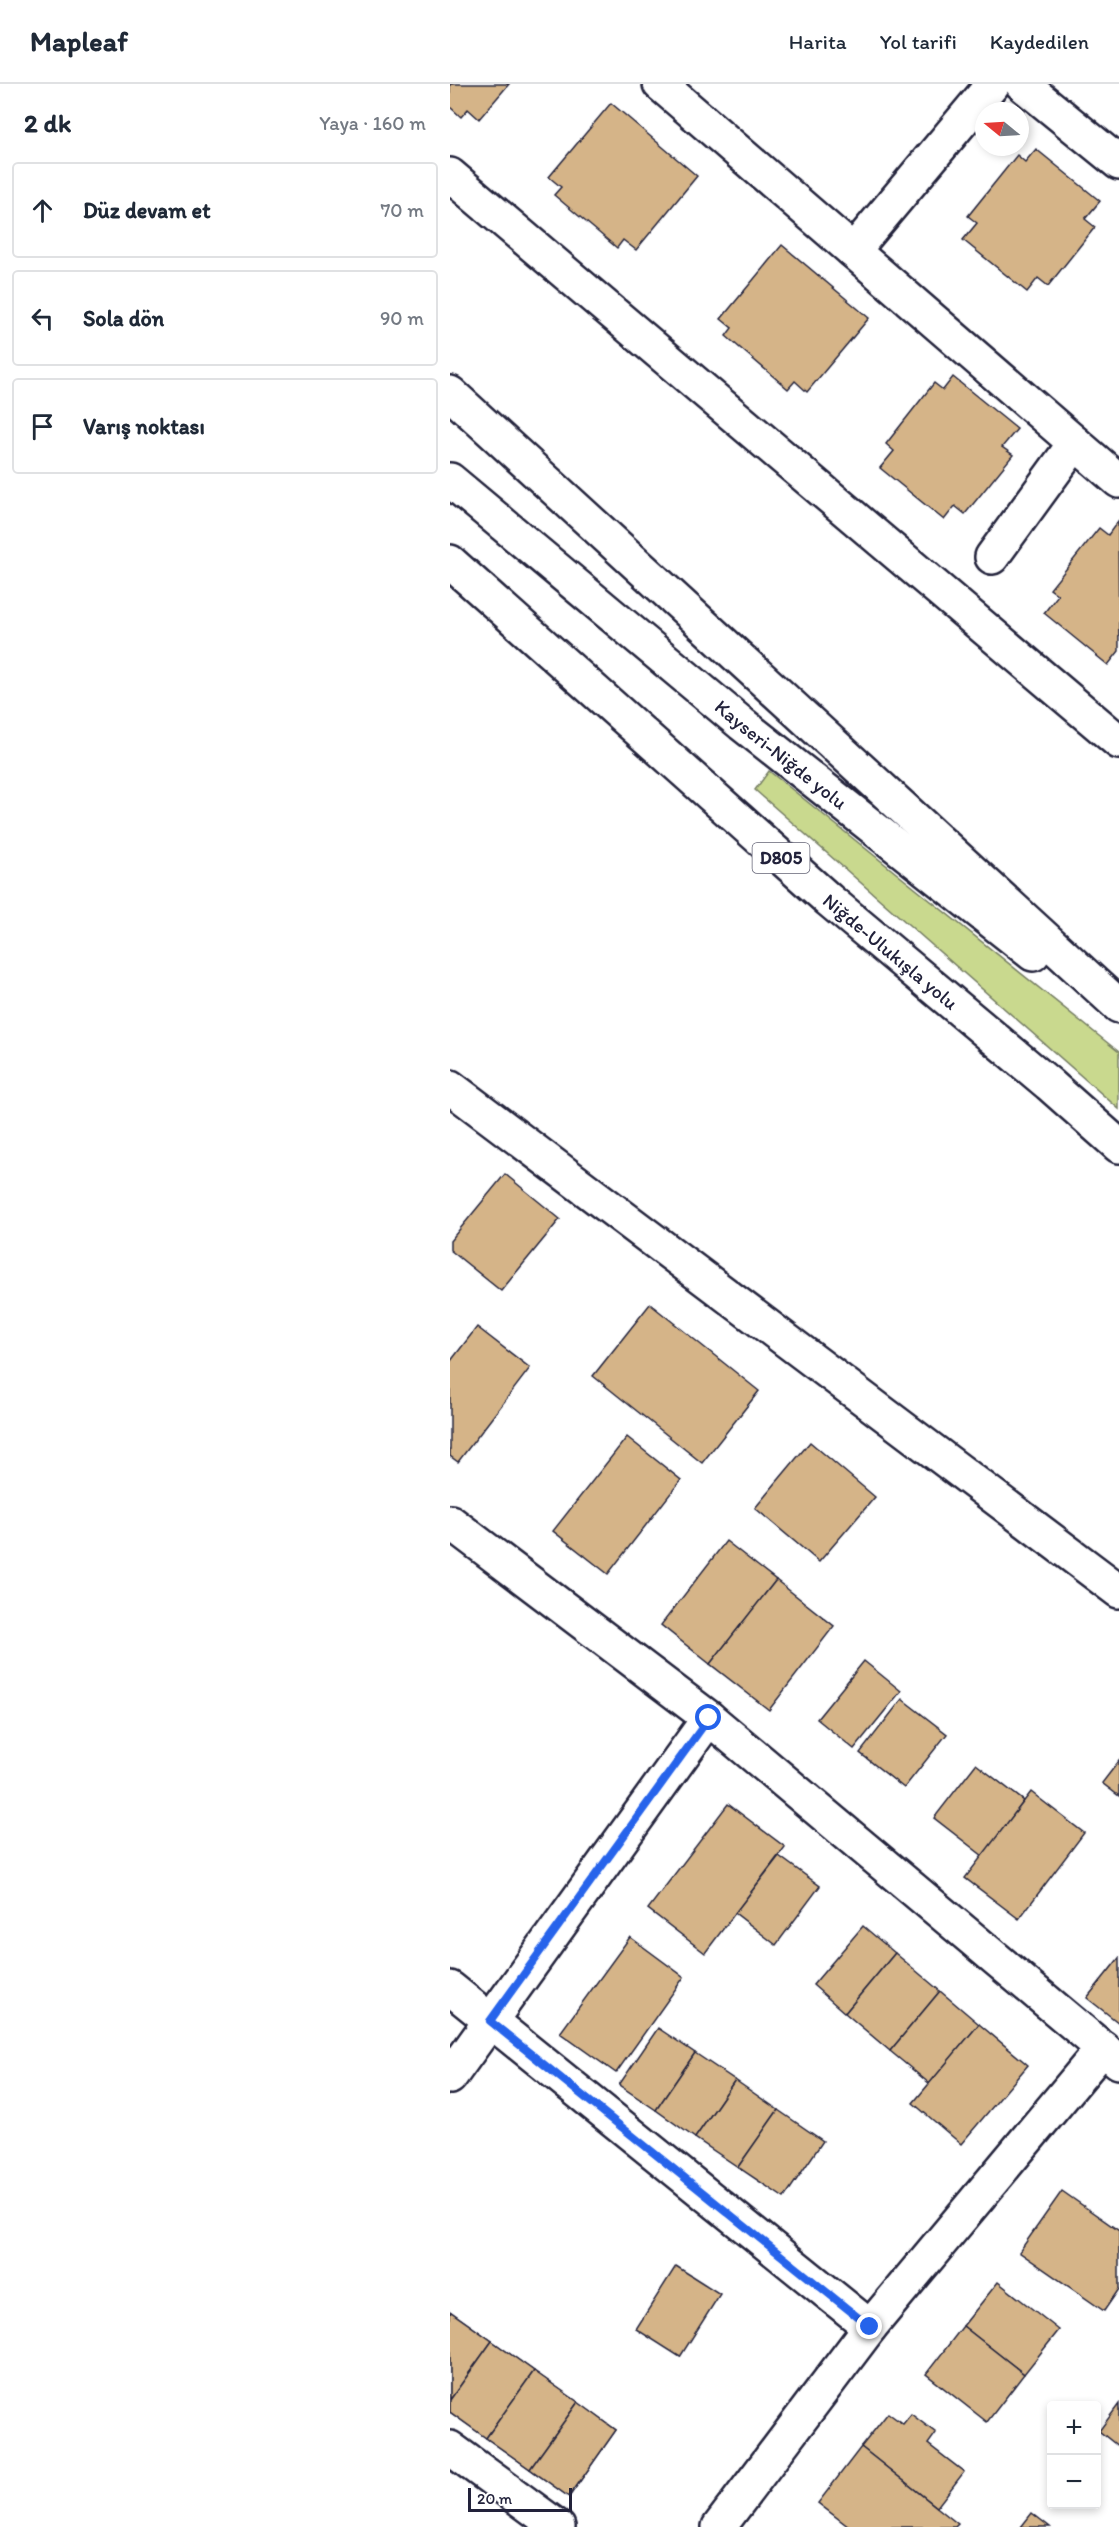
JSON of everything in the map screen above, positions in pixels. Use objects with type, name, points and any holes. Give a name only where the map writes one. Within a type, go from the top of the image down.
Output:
[{"type":"main road","points":[[853,251],[993,84]]},
{"type":"main road","points":[[1022,84],[1119,163]]},
{"type":"main road","points":[[670,87],[853,251],[1119,481]]},
{"type":"main road","points":[[450,175],[1119,742]]},
{"type":"main road","points":[[450,393],[1119,1006]]},
{"type":"main road","points":[[992,557],[1075,443]]},
{"type":"main road","name":"Kayseri-Niğde yolu","points":[[450,480],[742,724],[1119,1022]]},
{"type":"main road","name":"Niğde-Ulukışla yolu","points":[[450,562],[829,900],[1049,1084],[1119,1146]]},
{"type":"main road","points":[[450,593],[829,900]]},
{"type":"main road","points":[[450,1087],[1119,1591]]},
{"type":"main road","points":[[450,1522],[709,1718],[1111,2055],[870,2327],[719,2527]]},
{"type":"main road","points":[[450,2076],[709,1718]]},
{"type":"main road","points":[[450,1988],[870,2327]]},
{"type":"main road","points":[[450,2448],[558,2527]]},
{"type":"green space","points":[[769,771],[1119,1052],[1119,1109],[755,790]]},
{"type":"building","points":[[450,84],[509,84],[479,119],[468,109],[461,117],[450,107]]},
{"type":"building","points":[[611,103],[697,176],[636,250],[623,240],[617,248],[554,195],[561,187],[549,177]]},
{"type":"building","points":[[1036,149],[1100,201],[1085,219],[1095,227],[1048,286],[1038,278],[1027,292],[963,240],[977,223],[968,216],[1016,156],[1025,162]]},
{"type":"building","points":[[782,245],[869,318],[807,392],[795,381],[788,389],[726,336],[732,328],[721,319]]},
{"type":"building","points":[[953,377],[1017,429],[1002,447],[1013,455],[965,514],[955,506],[944,520],[880,468],[894,451],[886,444],[934,383],[943,390]]},
{"type":"building","points":[[1118,521],[1119,651],[1108,665],[1044,613],[1058,595],[1050,589],[1099,528],[1108,535]]},
{"type":"building","points":[[505,1174],[560,1219],[501,1291],[450,1250],[450,1241]]},
{"type":"building","points":[[650,1304],[759,1391],[702,1463],[593,1376]]},
{"type":"building","points":[[477,1327],[530,1368],[458,1462],[450,1456],[450,1362]]},
{"type":"building","points":[[627,1437],[681,1480],[608,1574],[553,1531]]},
{"type":"building","points":[[810,1442],[875,1497],[819,1562],[755,1508]]},
{"type":"building","points":[[726,1541],[776,1580],[710,1664],[661,1625]]},
{"type":"building","points":[[776,1580],[834,1626],[769,1710],[710,1664]]},
{"type":"building","points":[[864,1661],[901,1691],[854,1749],[817,1719]]},
{"type":"building","points":[[902,1699],[947,1734],[904,1788],[860,1753]]},
{"type":"building","points":[[1119,1761],[1119,1796],[1102,1783]]},
{"type":"building","points":[[976,1764],[1024,1801],[983,1856],[934,1818]]},
{"type":"building","points":[[1031,1792],[1084,1833],[1019,1919],[965,1878]]},
{"type":"building","points":[[728,1804],[785,1847],[705,1953],[648,1909]]},
{"type":"building","points":[[779,1856],[820,1886],[776,1945],[735,1913]]},
{"type":"building","points":[[863,1926],[895,1953],[845,2013],[813,1985]]},
{"type":"building","points":[[630,1937],[684,1977],[616,2073],[560,2033]]},
{"type":"building","points":[[895,1953],[940,1991],[890,2051],[845,2013]]},
{"type":"building","points":[[1119,1958],[1119,2023],[1087,1998]]},
{"type":"building","points":[[940,1991],[979,2024],[930,2084],[890,2051]]},
{"type":"building","points":[[979,2024],[1028,2065],[961,2144],[913,2103]]},
{"type":"building","points":[[658,2028],[695,2053],[656,2110],[619,2085]]},
{"type":"building","points":[[695,2053],[735,2080],[695,2138],[656,2110]]},
{"type":"building","points":[[735,2080],[778,2110],[738,2167],[695,2138]]},
{"type":"building","points":[[778,2110],[823,2141],[784,2198],[738,2167]]},
{"type":"building","points":[[1062,2191],[1119,2231],[1119,2289],[1104,2311],[1019,2252]]},
{"type":"building","points":[[676,2266],[720,2294],[680,2357],[636,2329]]},
{"type":"building","points":[[998,2282],[1059,2330],[1024,2374],[963,2326]]},
{"type":"building","points":[[450,2311],[616,2430],[569,2497],[450,2412]]},
{"type":"building","points":[[451,2312],[492,2341],[450,2400],[450,2314]]},
{"type":"building","points":[[963,2326],[1024,2374],[987,2422],[926,2374]]},
{"type":"building","points":[[492,2341],[534,2371],[486,2438],[450,2412],[450,2400]]},
{"type":"building","points":[[534,2371],[578,2402],[530,2469],[486,2438]]},
{"type":"building","points":[[578,2402],[616,2430],[569,2497],[530,2469]]},
{"type":"building","points":[[1119,2404],[1119,2447],[1101,2433],[1101,2428]]},
{"type":"building","points":[[888,2413],[903,2424],[911,2414],[936,2433],[928,2444],[964,2472],[937,2507],[861,2447]]},
{"type":"building","points":[[861,2447],[958,2524],[955,2527],[849,2527],[818,2503]]},
{"type":"building","points":[[1032,2513],[1050,2527],[1021,2527]]},
{"type":"route","points":[[709,1718],[490,2021],[870,2327]]}]
